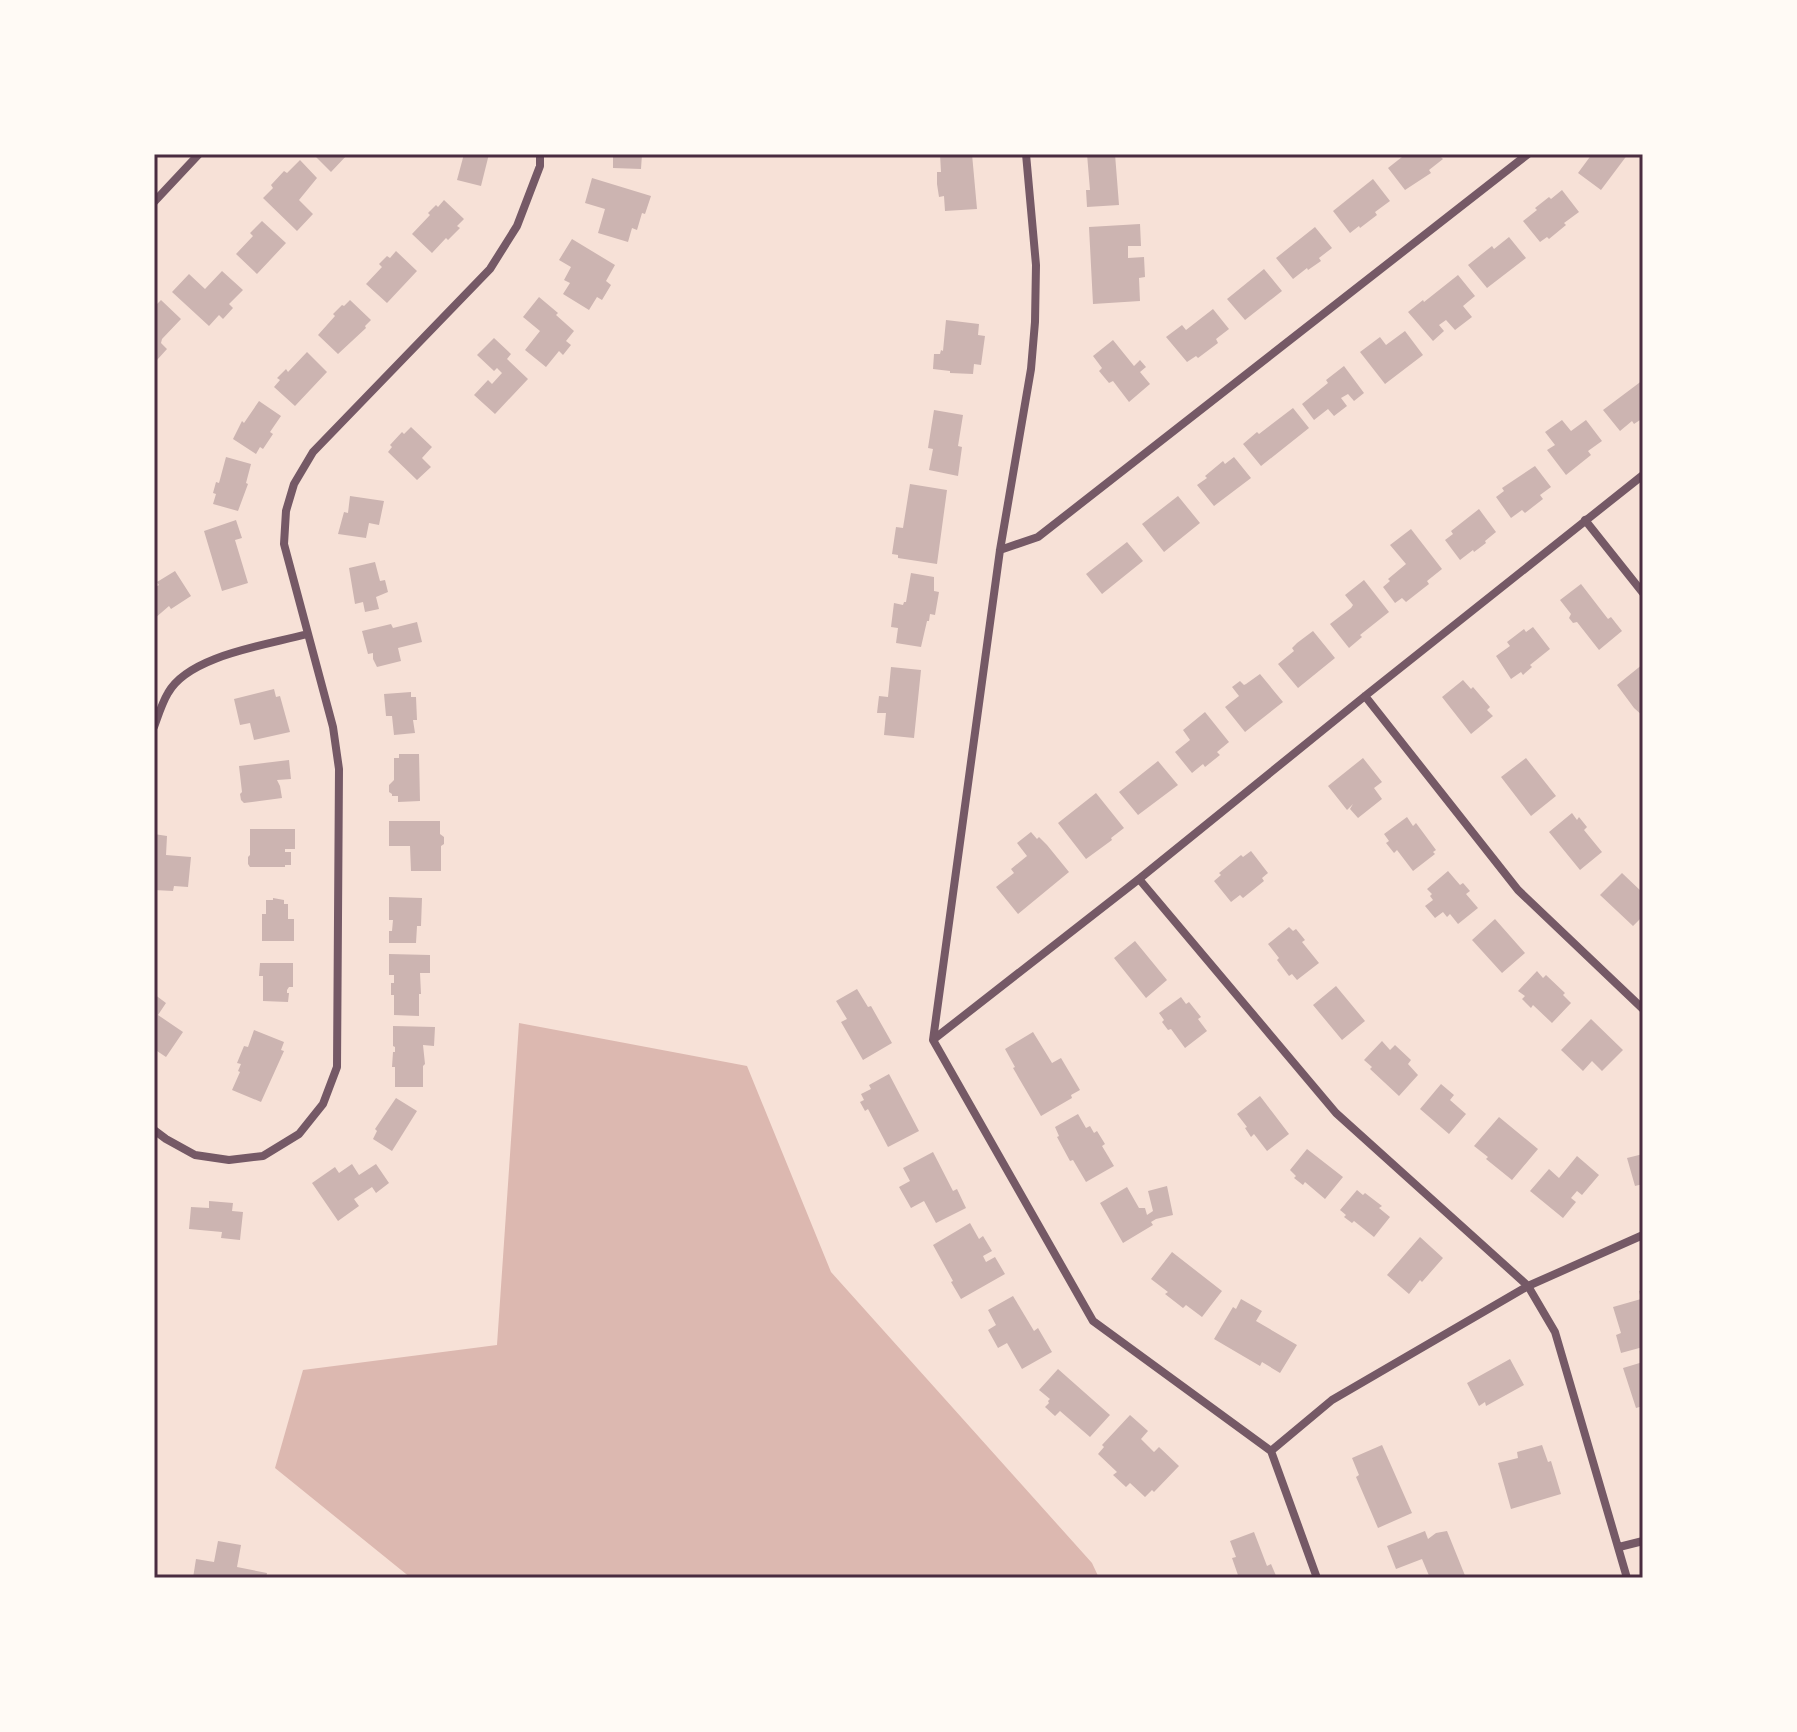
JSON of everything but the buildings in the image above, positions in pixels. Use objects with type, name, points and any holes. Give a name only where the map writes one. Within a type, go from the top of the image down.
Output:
[{"type":"street","points":[[154,202],[199,154]]},
{"type":"street","points":[[154,1130],[195,1155],[229,1160],[263,1156],[299,1134],[323,1104],[337,1067],[339,769],[333,727],[284,544],[286,511],[294,484],[313,452],[490,269],[517,226],[540,166],[540,154]]},
{"type":"street","points":[[1026,154],[1036,265],[1031,369],[1000,550],[933,1040],[1093,1321],[1271,1451],[1317,1578]]},
{"type":"street","points":[[1000,550],[1038,537],[1528,154]]},
{"type":"street","points":[[933,1040],[1643,475]]},
{"type":"street","points":[[1585,520],[1643,593]]},
{"type":"street","points":[[154,727],[169,690],[190,669],[209,660],[307,634]]},
{"type":"street","points":[[1365,696],[1518,890],[1643,1009]]},
{"type":"street","points":[[1139,879],[1336,1113],[1528,1286],[1555,1332],[1627,1578]]},
{"type":"street","points":[[1271,1451],[1332,1400],[1528,1286],[1643,1235]]},
{"type":"street","points":[[1619,1547],[1643,1541]]},
{"type":"shaded area","points":[[519,1023],[747,1066],[831,1272],[1092,1563],[1099,1578],[411,1578],[275,1468],[303,1370],[497,1345]]}]
